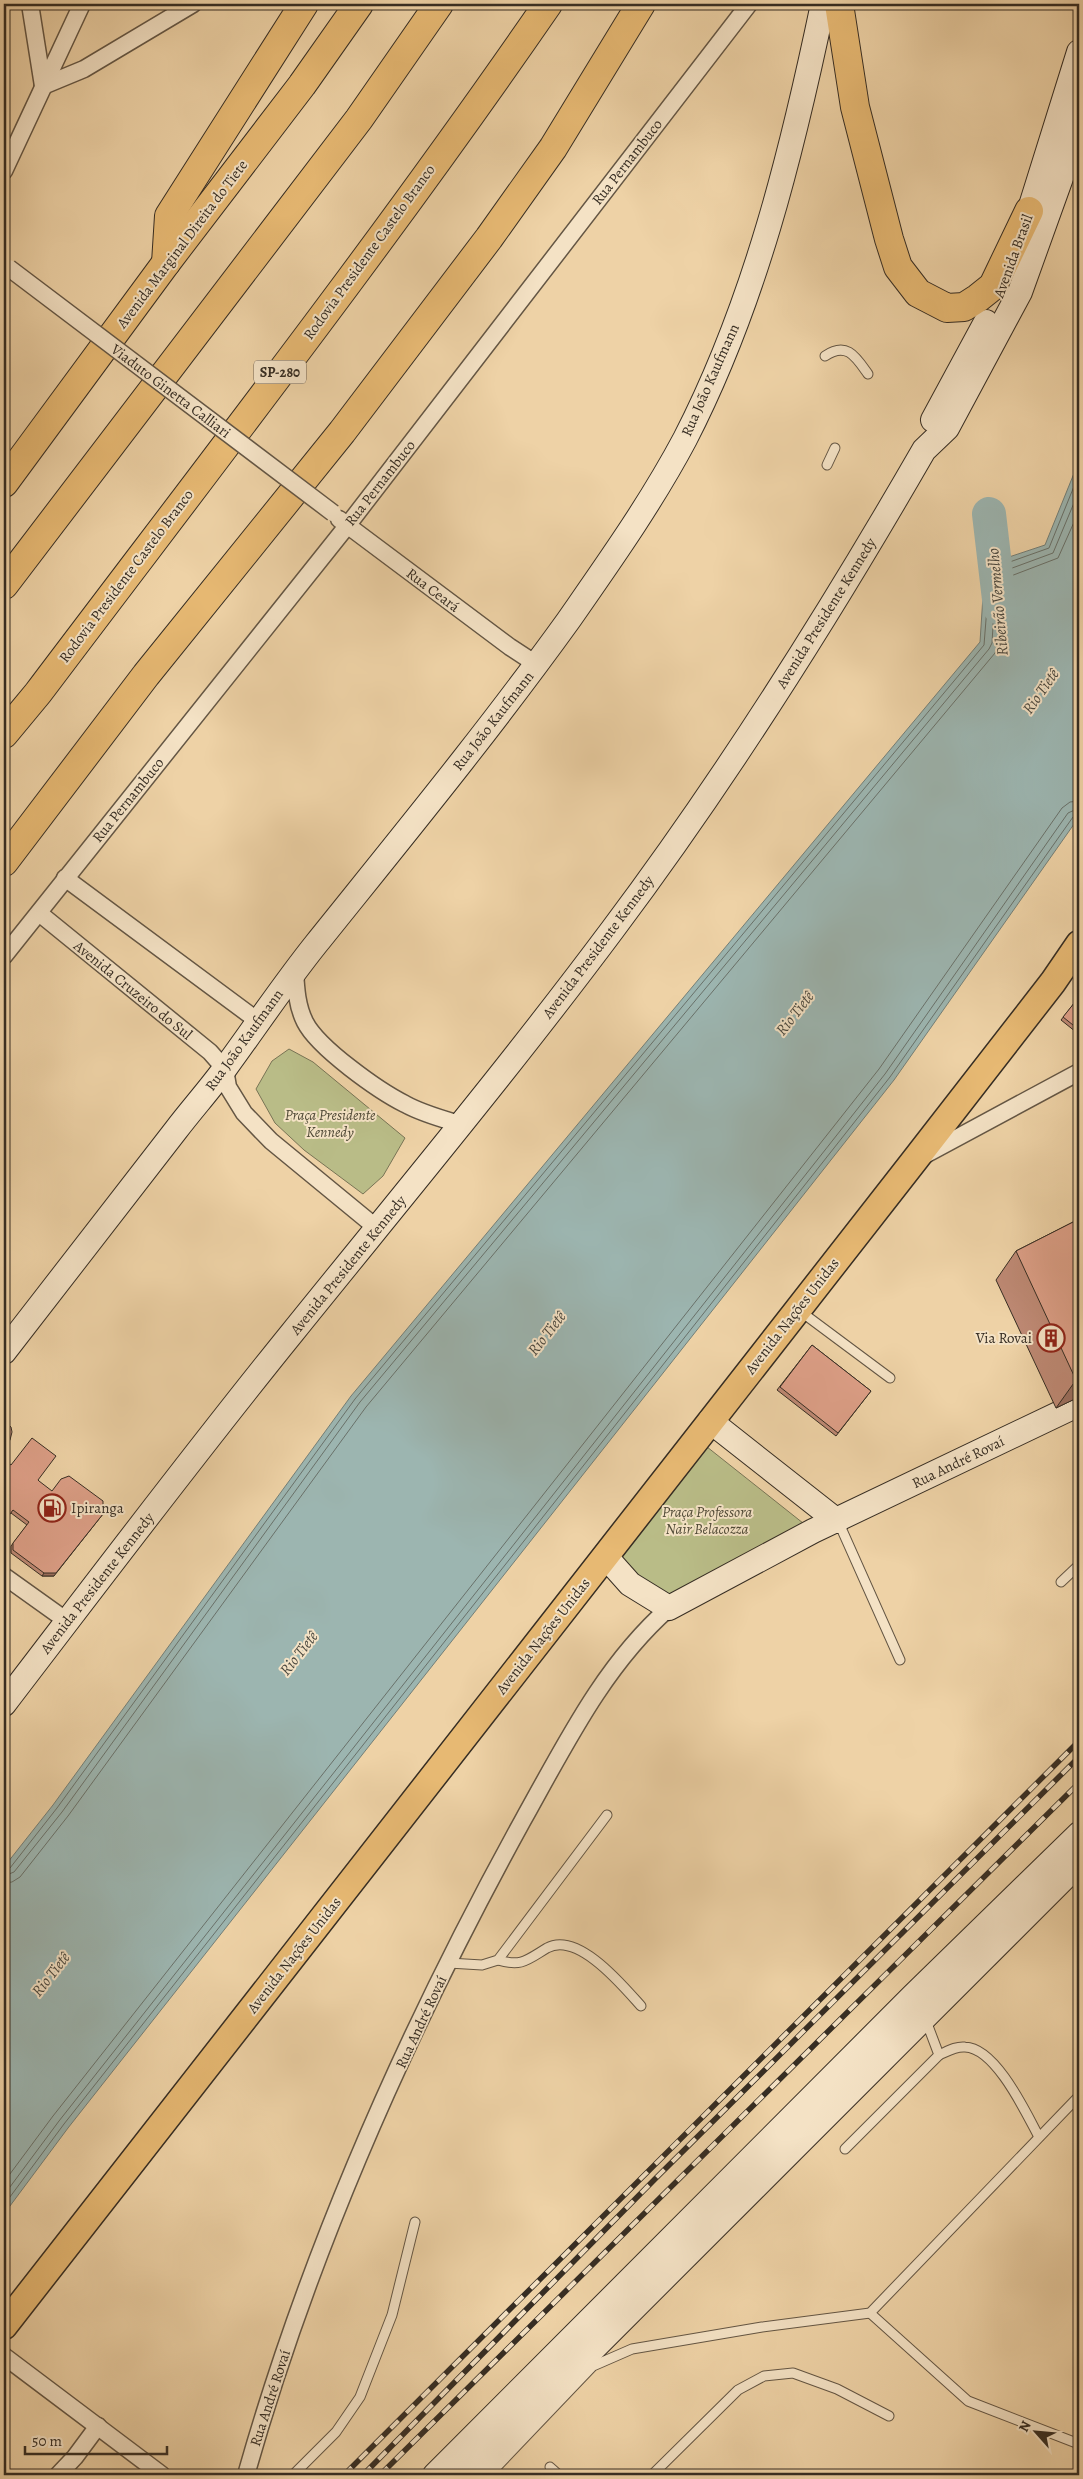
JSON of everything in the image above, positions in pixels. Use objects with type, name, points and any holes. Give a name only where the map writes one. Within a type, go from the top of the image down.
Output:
[{"type":"highway","points":[[166,263],[169,216],[304,4]]},
{"type":"highway","name":"Avenida Marginal Direita do Tiete","points":[[4,483],[166,263],[302,85],[359,4]]},
{"type":"highway","points":[[4,585],[353,127],[439,4]]},
{"type":"highway","name":"Rodovia Presidente Castelo Branco","points":[[4,734],[38,692],[296,351],[487,92],[548,4]]},
{"type":"highway","points":[[4,862],[146,674],[342,432],[489,238],[553,148],[641,4]]},
{"type":"highway","points":[[839,4],[855,107],[889,239],[898,267],[918,293],[947,308],[964,306],[978,298],[993,286],[1030,211]]},
{"type":"highway","points":[[4,744],[38,692]]},
{"type":"main road","name":"Rua João Kaufmann","points":[[4,1352],[225,1069],[295,970],[426,807],[536,664],[610,561],[648,502],[684,440],[706,394],[729,343],[754,273],[801,108],[822,4]]},
{"type":"main road","name":"Avenida Brasil","points":[[924,450],[933,420],[1005,286],[1079,52]]},
{"type":"main road","name":"Avenida Presidente Kennedy","points":[[4,1704],[206,1440],[462,1125],[615,927],[722,776],[801,655],[924,450],[948,428],[1020,292],[1066,164],[1079,121]]},
{"type":"main road","name":"Avenida Nações Unidas","points":[[4,2326],[914,1161],[1053,982],[1079,944]]},
{"type":"main road","name":"Rua André Rovaí","points":[[669,1608],[813,1531],[838,1521],[1079,1404]]},
{"type":"main road","points":[[710,1421],[838,1521]]},
{"type":"main road","points":[[605,1556],[630,1584],[669,1608]]},
{"type":"main road","points":[[435,2475],[913,1996],[1079,1834]]},
{"type":"main road","points":[[468,2475],[1079,1863]]},
{"type":"street","points":[[30,4],[43,86]]},
{"type":"street","points":[[4,171],[82,4]]},
{"type":"street","points":[[43,86],[84,69],[193,4]]},
{"type":"street","name":"Rua Pernambuco","points":[[4,956],[347,526],[749,4]]},
{"type":"street","name":"Viaduto Ginetta Calliari","points":[[6,266],[333,513]]},
{"type":"street","name":"Rua Ceará","points":[[333,513],[347,526],[510,647],[536,664]]},
{"type":"street","points":[[65,878],[258,1021]]},
{"type":"street","name":"Avenida Cruzeiro do Sul","points":[[39,914],[210,1052],[225,1069]]},
{"type":"street","points":[[295,970],[296,995],[301,1013],[306,1025],[324,1045],[406,1105],[462,1125]]},
{"type":"street","points":[[225,1069],[228,1087],[244,1113],[271,1141],[378,1229]]},
{"type":"street","points":[[914,1161],[1079,1072]]},
{"type":"street","points":[[4,1576],[67,1622]]},
{"type":"street","name":"Rua André Rovaí","points":[[246,2475],[280,2361],[358,2161],[449,1963],[491,1878],[560,1753],[606,1678],[624,1653],[669,1608]]},
{"type":"street","points":[[4,2356],[162,2475]]},
{"type":"street","points":[[58,2475],[75,2457],[98,2426]]},
{"type":"lane","points":[[825,356],[833,351],[848,351],[856,357],[868,374]]},
{"type":"lane","points":[[827,465],[835,448]]},
{"type":"lane","points":[[798,1309],[890,1378]]},
{"type":"lane","points":[[838,1521],[900,1660]]},
{"type":"lane","points":[[1061,1582],[1079,1565]]},
{"type":"lane","points":[[449,1963],[482,1965],[498,1960],[607,1815]]},
{"type":"lane","points":[[498,1960],[513,1965],[532,1958],[550,1947],[567,1946],[583,1952],[603,1966],[641,2006]]},
{"type":"lane","points":[[925,2017],[939,2055]]},
{"type":"lane","points":[[845,2149],[939,2055],[954,2048],[966,2046],[982,2052],[1013,2090],[1039,2137]]},
{"type":"lane","points":[[489,2475],[593,2366],[632,2349],[762,2327],[870,2313],[1079,2096]]},
{"type":"lane","points":[[293,2475],[336,2432],[360,2397],[392,2316],[415,2222]]},
{"type":"lane","points":[[870,2313],[968,2401],[1079,2444]]},
{"type":"lane","points":[[652,2475],[738,2390],[764,2376],[793,2373],[837,2389],[888,2416]]},
{"type":"lane","points":[[550,2467],[559,2475]]},
{"type":"green space","name":"Praça Presidente Kennedy","points":[[289,1049],[313,1062],[405,1138],[383,1176],[363,1194],[304,1150],[275,1123],[256,1089],[272,1061]]},
{"type":"green space","name":"Praça Professora Nair Belacozza","points":[[697,1439],[813,1531],[669,1608],[605,1556]]},
{"type":"water","name":"Rio Tietê","points":[[1079,461],[1079,817],[894,1080],[68,2128],[4,2214],[4,1867],[53,1805],[351,1396],[980,642],[985,565],[1045,545]]},
{"type":"building","points":[[1079,997],[1079,1029],[1078,1029],[1063,1017]]},
{"type":"building","points":[[1079,1219],[1079,1378],[1076,1380],[1016,1251]]},
{"type":"building","points":[[812,1345],[871,1391],[838,1433],[780,1387]]},
{"type":"building","points":[[4,1421],[11,1427],[12,1432],[10,1440],[4,1448]]},
{"type":"building","name":"Ipiranga","points":[[32,1438],[56,1456],[39,1481],[52,1491],[61,1479],[69,1476],[103,1501],[103,1514],[56,1573],[44,1573],[13,1550],[13,1543],[29,1522],[13,1510],[4,1522],[4,1460],[11,1465]]},
{"type":"waterway","name":"Ribeirão Vermelho","points":[[989,514],[1000,608]]},
{"type":"railway","points":[[344,2475],[1079,1741]]},
{"type":"railway","points":[[363,2475],[655,2179],[1079,1757]]},
{"type":"railway","points":[[380,2475],[1079,1783]]},
{"type":"place","name":"Via Rovai","points":[[1051,1338]]},
{"type":"place","name":"Ipiranga","points":[[52,1508]]}]
